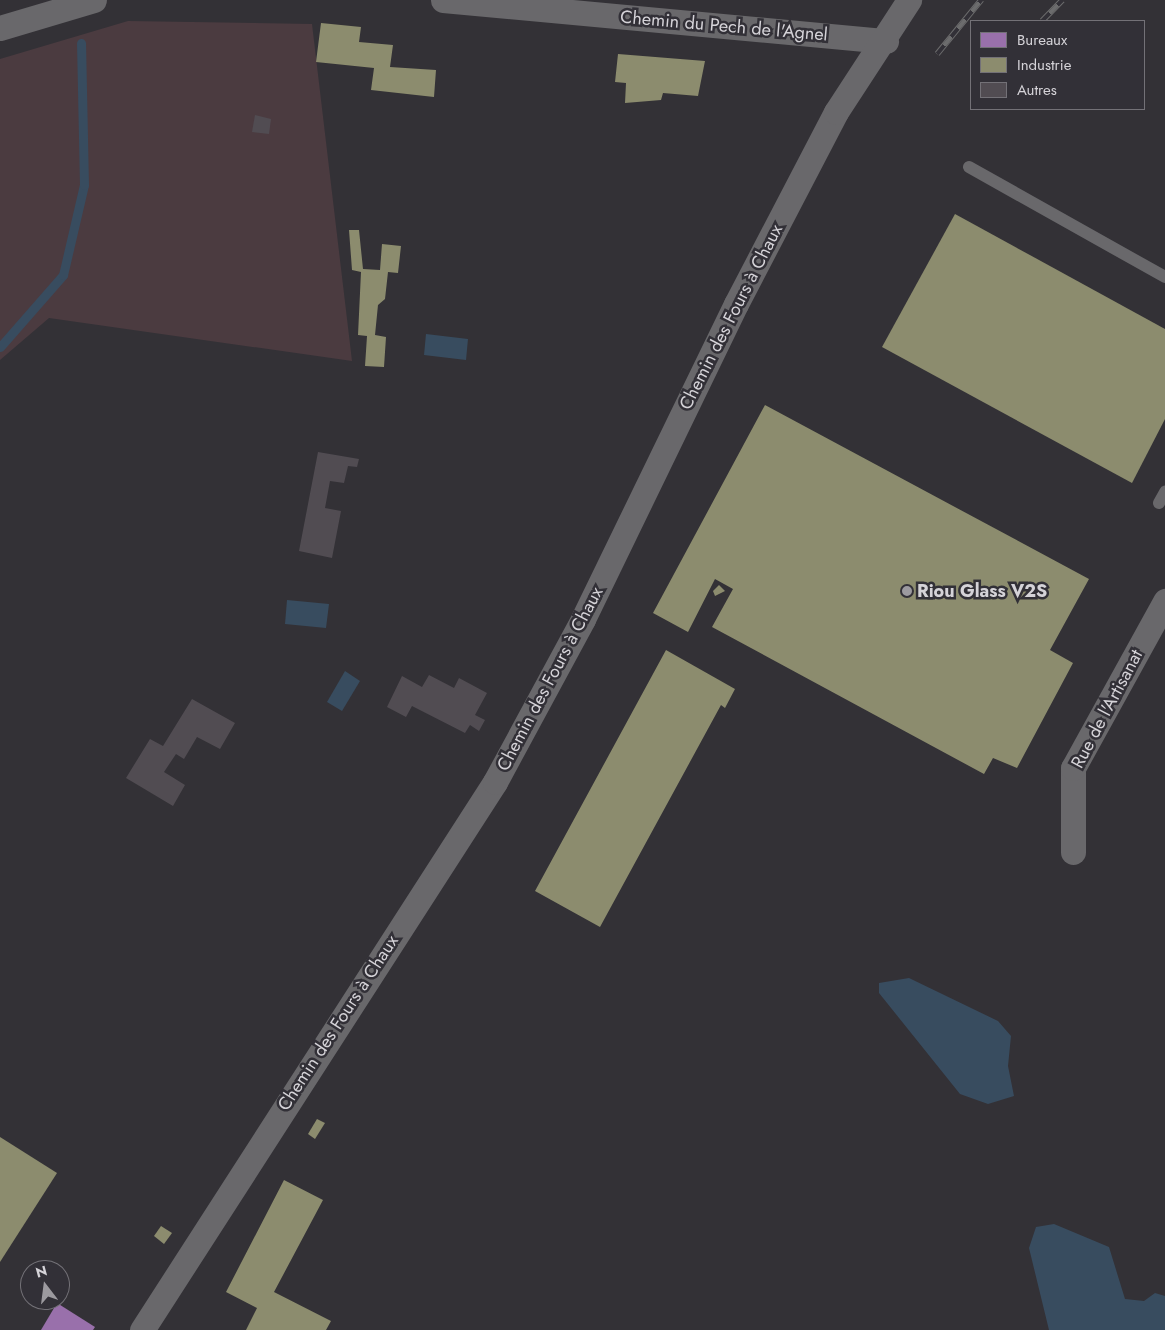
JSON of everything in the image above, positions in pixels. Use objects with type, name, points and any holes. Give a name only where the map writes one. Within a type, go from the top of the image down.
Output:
[{"type":"street","points":[[0,28],[94,0]]},
{"type":"street","name":"Chemin du Pech de l'Agnel","points":[[443,0],[886,42]]},
{"type":"street","name":"Chemin des Fours à Chaux","points":[[142,1330],[496,782],[583,619],[736,304],[836,112],[886,42],[909,0]]},
{"type":"street","name":"Rue de l'Artisanat","points":[[1073,852],[1072,768],[1165,601]]},
{"type":"lane","points":[[969,167],[1165,278]]},
{"type":"lane","points":[[1159,503],[1165,492]]},
{"type":"shaded area","points":[[128,21],[312,24],[352,361],[49,318],[0,360],[0,59]]},
{"type":"water","points":[[426,334],[468,339],[466,360],[424,355]]},
{"type":"water","points":[[287,600],[329,604],[326,628],[285,624]]},
{"type":"water","points":[[345,671],[360,681],[342,711],[327,702]]},
{"type":"water","points":[[909,978],[998,1021],[1011,1036],[1008,1066],[1014,1096],[988,1104],[960,1094],[879,993],[879,983]]},
{"type":"water","points":[[1054,1224],[1109,1247],[1125,1299],[1144,1301],[1155,1293],[1165,1296],[1165,1330],[1049,1330],[1029,1248],[1036,1227]]},
{"type":"building: Bureaux","points":[[53,1310],[68,1310],[95,1327],[93,1330],[41,1330]]},
{"type":"building: Industrie","points":[[321,23],[361,27],[359,42],[393,45],[390,67],[436,70],[434,97],[371,90],[374,68],[316,62]]},
{"type":"building: Industrie","points":[[618,54],[705,61],[698,96],[663,93],[661,100],[625,103],[626,83],[615,82]]},
{"type":"building: Industrie","points":[[955,214],[1165,329],[1165,419],[1132,483],[882,347]]},
{"type":"building: Industrie","points":[[349,230],[359,230],[363,269],[380,270],[382,244],[401,246],[398,273],[388,272],[385,299],[378,305],[375,335],[386,337],[384,367],[365,366],[367,336],[358,335],[361,272],[352,270]]},
{"type":"building: Industrie","name":"Riou Glass V2S","points":[[765,405],[1089,579],[1050,650],[1073,663],[1017,768],[993,758],[984,774],[712,627],[733,589],[715,579],[688,632],[653,613]]},
{"type":"building: Industrie","points":[[719,585],[725,591],[715,596],[713,591]]},
{"type":"building: Industrie","points":[[666,650],[735,689],[725,708],[721,705],[600,927],[535,891]]},
{"type":"building: Industrie","points":[[317,1119],[325,1123],[315,1139],[308,1134]]},
{"type":"building: Industrie","points":[[0,1137],[57,1173],[0,1262]]},
{"type":"building: Industrie","points":[[284,1180],[323,1200],[274,1292],[331,1321],[326,1330],[246,1330],[257,1308],[226,1292]]},
{"type":"building: Industrie","points":[[161,1226],[172,1233],[164,1244],[154,1236]]},
{"type":"building: Autres","points":[[255,115],[271,119],[269,134],[252,132]]},
{"type":"building: Autres","points":[[318,452],[359,459],[357,467],[348,466],[344,483],[330,481],[325,508],[341,511],[332,558],[299,551]]},
{"type":"building: Autres","points":[[429,675],[454,688],[459,678],[487,693],[475,715],[485,720],[479,731],[470,725],[465,733],[412,706],[406,717],[387,707],[402,676],[422,687]]},
{"type":"building: Autres","points":[[192,699],[235,723],[220,749],[197,737],[184,759],[176,754],[164,772],[185,785],[173,806],[126,778],[150,739],[163,746]]},
{"type":"waterway","points":[[0,347],[63,275],[84,185],[81,43]]},
{"type":"railway","points":[[937,54],[981,0]]},
{"type":"railway","points":[[1043,20],[1062,0]]},
{"type":"place","name":"Riou Glass V2S","points":[[907,591]]}]
